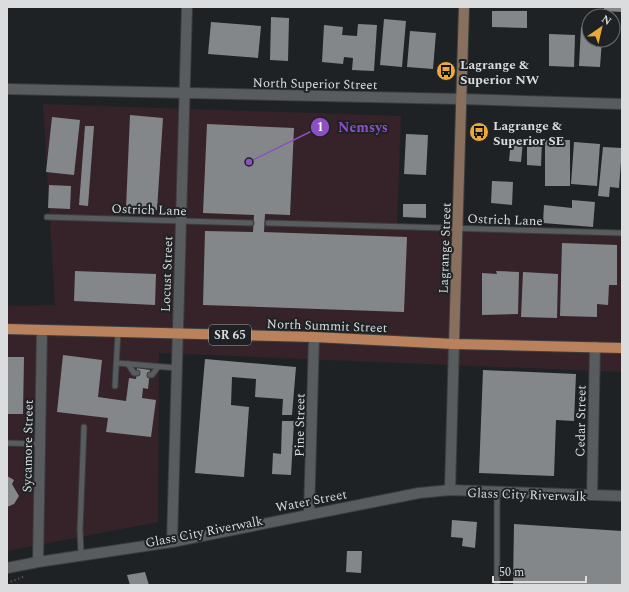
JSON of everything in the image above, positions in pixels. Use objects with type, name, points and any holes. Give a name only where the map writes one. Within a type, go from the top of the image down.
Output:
[{"type":"main road","name":"Lagrange Street","points":[[454,344],[464,7]]},
{"type":"main road","name":"North Summit Street","points":[[7,329],[622,348]]},
{"type":"street","name":"Locust Street","points":[[172,542],[186,7]]},
{"type":"street","name":"North Superior Street","points":[[7,89],[622,104]]},
{"type":"street","name":"Sycamore Street","points":[[38,562],[42,330]]},
{"type":"street","name":"Pine Street","points":[[309,514],[314,338]]},
{"type":"street","name":"Lagrange Street","points":[[450,490],[454,344]]},
{"type":"street","name":"Cedar Street","points":[[592,495],[595,347]]},
{"type":"street","name":"Water Street","points":[[7,568],[81,555],[172,542],[420,493],[450,490],[622,496]]},
{"type":"lane","name":"Ostrich Lane","points":[[46,217],[251,223]]},
{"type":"lane","name":"Ostrich Lane","points":[[268,223],[622,233]]},
{"type":"lane","points":[[115,386],[118,332]]},
{"type":"lane","points":[[117,363],[177,368]]},
{"type":"lane","points":[[128,364],[134,373],[137,373]]},
{"type":"lane","points":[[150,375],[152,375],[158,367]]},
{"type":"lane","points":[[81,555],[80,529],[84,427]]},
{"type":"lane","points":[[7,443],[40,444]]},
{"type":"lane","points":[[497,492],[497,585]]},
{"type":"path","points":[[7,583],[26,576]]},
{"type":"shaded area","points":[[43,104],[401,116],[397,224],[622,231],[622,372],[159,353],[158,522],[7,551],[7,306],[55,305]]},
{"type":"building","points":[[622,7],[622,12],[621,8],[604,8]]},
{"type":"building","points":[[492,11],[527,11],[527,28],[492,27]]},
{"type":"building","points":[[271,17],[289,18],[288,61],[270,60]]},
{"type":"building","points":[[384,19],[406,21],[402,67],[380,65]]},
{"type":"building","points":[[211,22],[261,26],[258,58],[208,54]]},
{"type":"building","points":[[358,24],[377,25],[374,71],[352,70],[353,58],[344,57],[343,64],[322,62],[324,25],[343,27],[342,35],[357,36]]},
{"type":"building","points":[[581,27],[581,48],[601,48],[600,67],[579,66]]},
{"type":"building","points":[[410,31],[436,33],[433,69],[407,67]]},
{"type":"building","points":[[549,34],[575,35],[574,67],[549,66]]},
{"type":"building","points":[[130,115],[163,118],[157,210],[126,208]]},
{"type":"building","points":[[52,117],[80,120],[74,175],[46,172]]},
{"type":"building","points":[[207,124],[294,128],[290,215],[265,214],[264,232],[407,237],[404,312],[203,305],[205,231],[253,232],[254,215],[203,213]]},
{"type":"building","points":[[85,126],[94,126],[88,206],[79,205]]},
{"type":"building","points":[[406,134],[428,135],[426,175],[404,174]]},
{"type":"building","points":[[511,140],[523,141],[521,162],[509,161]]},
{"type":"building","points":[[527,140],[542,141],[541,166],[527,165]]},
{"type":"building","points":[[545,140],[570,140],[570,186],[545,186]]},
{"type":"building","points":[[574,142],[600,144],[597,186],[571,184]]},
{"type":"building","points":[[603,147],[622,148],[619,188],[610,187],[609,197],[598,196]]},
{"type":"building","points":[[492,181],[513,182],[512,205],[491,203]]},
{"type":"building","points":[[49,185],[71,186],[70,209],[48,208]]},
{"type":"building","points":[[572,200],[595,202],[593,227],[543,223],[544,205],[572,208]]},
{"type":"building","points":[[403,204],[426,204],[426,218],[403,217]]},
{"type":"building","points":[[562,243],[617,245],[617,285],[609,285],[608,305],[597,304],[597,317],[560,316]]},
{"type":"building","points":[[75,271],[156,274],[155,305],[74,301]]},
{"type":"building","points":[[496,271],[519,272],[518,314],[482,315],[482,273],[497,274]]},
{"type":"building","points":[[523,272],[558,274],[557,318],[521,317]]},
{"type":"building","points":[[63,355],[102,360],[98,397],[126,401],[129,378],[136,379],[137,368],[150,370],[148,389],[143,388],[142,398],[156,400],[151,437],[106,432],[108,418],[57,412]]},
{"type":"building","points":[[7,357],[24,357],[23,414],[7,414]]},
{"type":"building","points":[[205,359],[296,367],[292,415],[282,415],[283,399],[255,397],[256,379],[232,377],[231,405],[249,407],[244,477],[195,473]]},
{"type":"building","points":[[483,370],[576,374],[574,421],[556,420],[554,476],[479,473]]},
{"type":"building","points":[[282,421],[294,421],[291,475],[272,474],[273,453],[281,454]]},
{"type":"building","points":[[7,476],[14,480],[12,484],[19,496],[14,504],[7,507]]},
{"type":"building","points":[[452,520],[477,522],[475,548],[462,546],[463,538],[451,537]]},
{"type":"building","points":[[514,524],[622,531],[622,585],[513,585]]},
{"type":"building","points":[[347,551],[362,551],[361,573],[346,572]]},
{"type":"building","points":[[145,572],[149,585],[130,585],[127,575]]},
{"type":"place","name":"Lagrange & Superior NW","points":[[446,71]]},
{"type":"place","name":"Lagrange & Superior SE","points":[[479,132]]},
{"type":"place","name":"Nemsys","points":[[249,162]]}]
